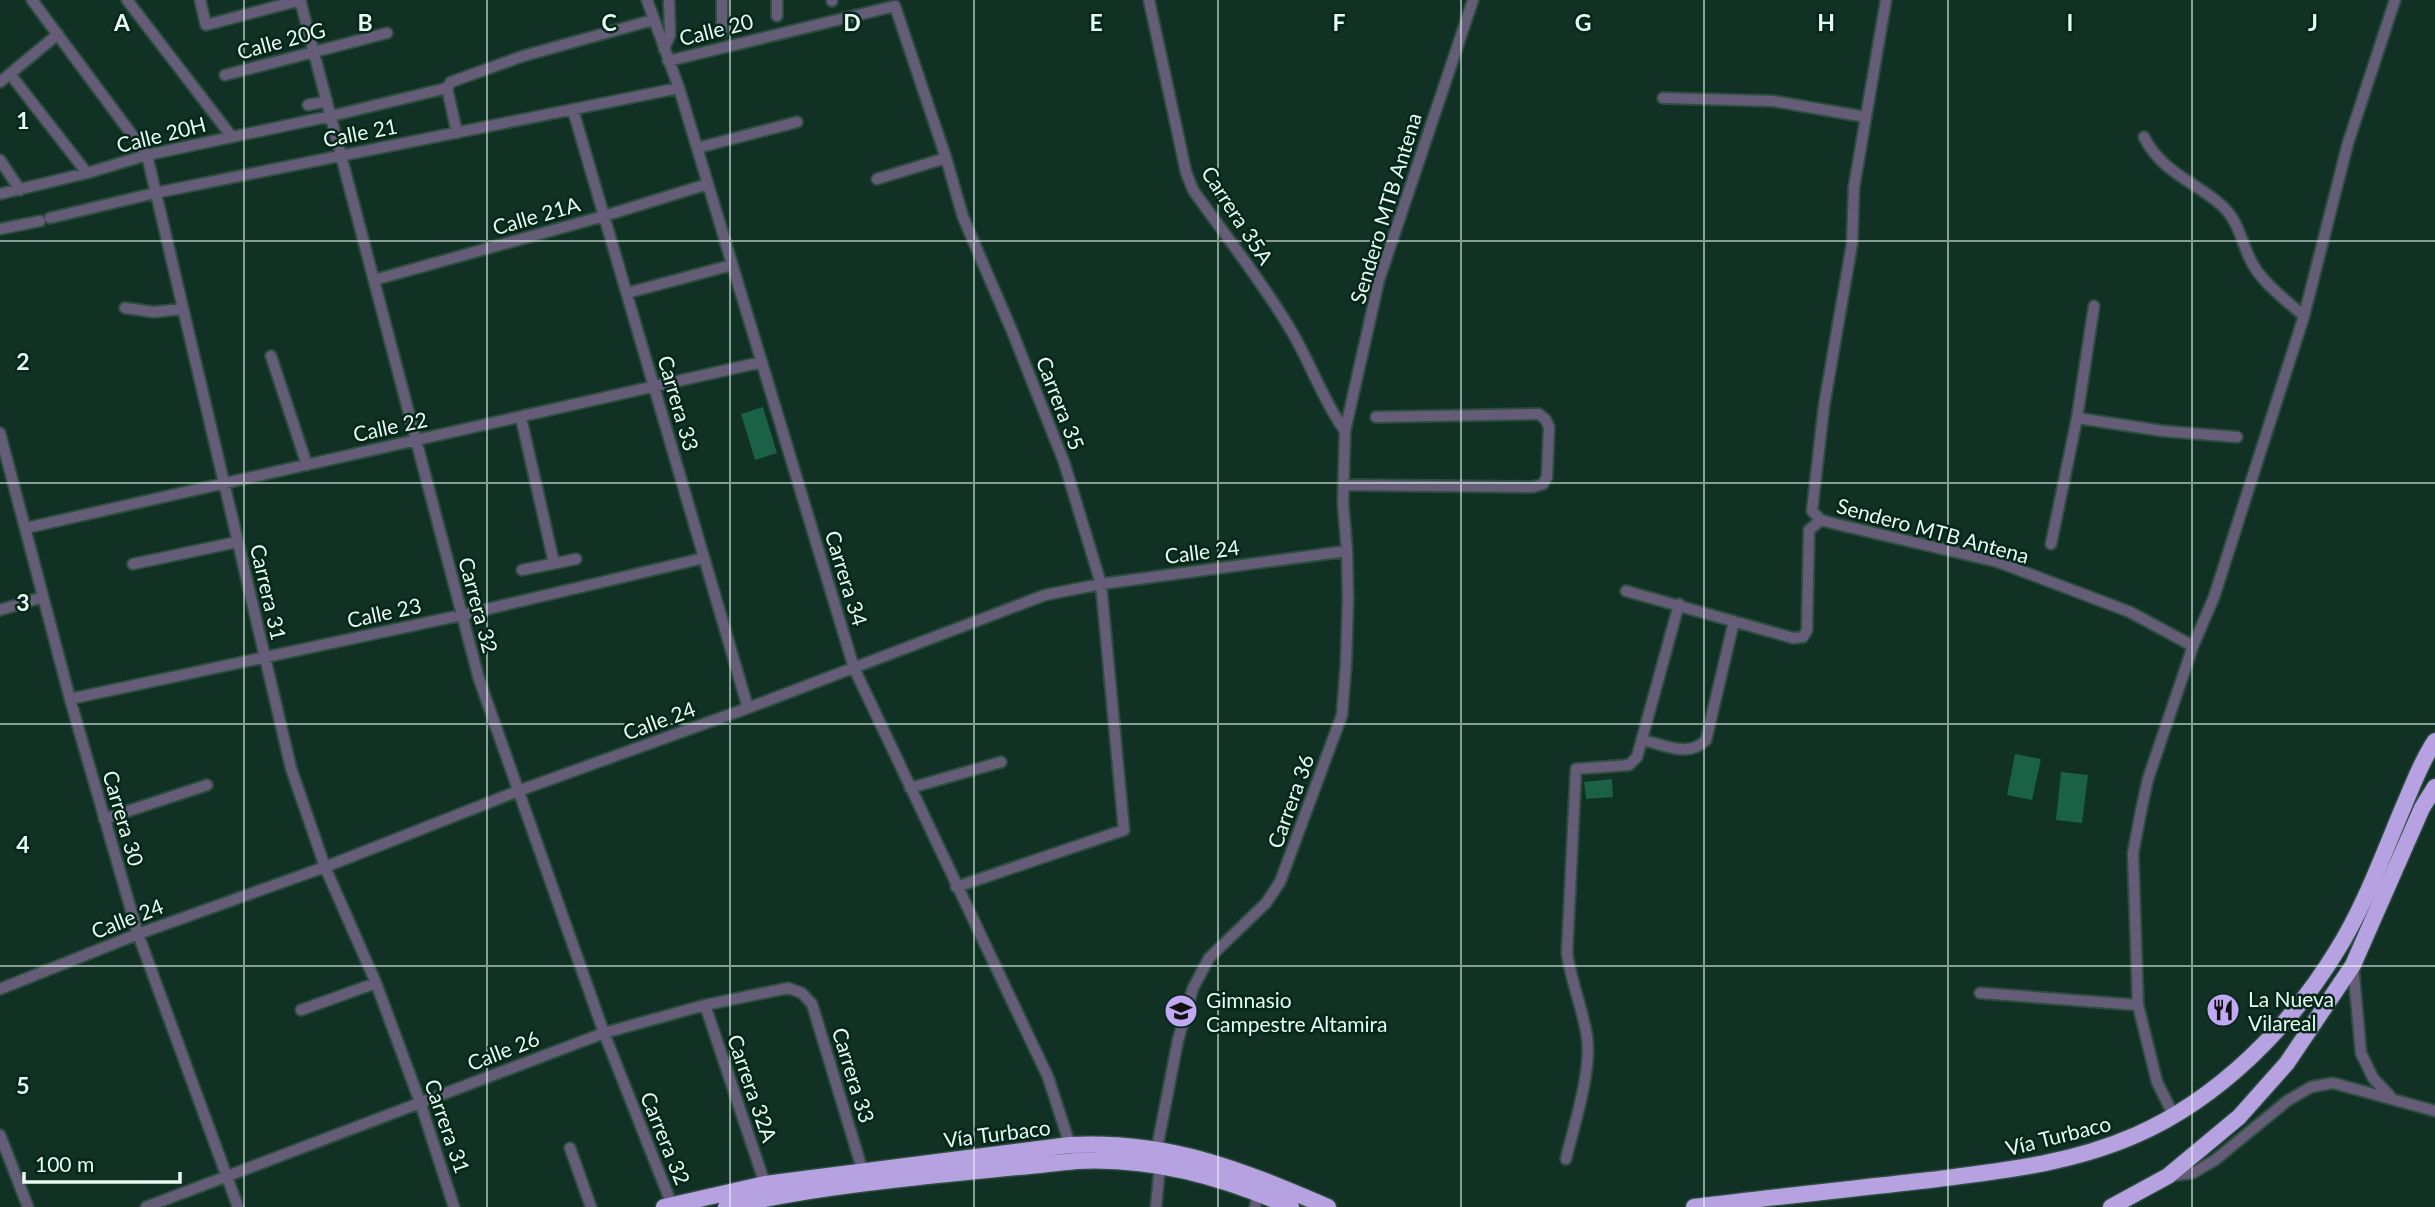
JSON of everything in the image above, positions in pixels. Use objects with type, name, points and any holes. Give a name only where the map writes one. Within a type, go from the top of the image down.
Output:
[{"type":"highway","name":"Vía Turbaco","points":[[1694,1207],[2033,1167],[2092,1152],[2138,1134],[2173,1114],[2217,1085],[2266,1042],[2304,1000],[2356,916],[2416,776],[2435,741]]},
{"type":"highway","points":[[2110,1207],[2168,1176],[2239,1117],[2287,1063],[2353,965],[2421,808],[2435,787]]},
{"type":"highway","name":"Vía Turbaco","points":[[668,1206],[765,1184],[1104,1143],[1158,1157],[1234,1168],[1328,1207]]},
{"type":"highway","name":"Vía Turbaco","points":[[726,1207],[770,1197],[1076,1161],[1158,1157],[1256,1200],[1292,1207]]},
{"type":"highway","points":[[1779,1207],[1859,1199],[1868,1188]]},
{"type":"street","name":"Carrera 31","points":[[33,0],[147,155],[290,768],[325,867],[376,983],[420,1102],[454,1207]]},
{"type":"street","points":[[127,0],[232,137]]},
{"type":"street","points":[[200,0],[206,25],[300,0]]},
{"type":"street","name":"Carrera 32","points":[[300,0],[479,679],[668,1206]]},
{"type":"street","name":"Carrera 34","points":[[647,0],[679,88],[854,668],[1048,1077],[1070,1145]]},
{"type":"street","points":[[664,49],[670,35],[669,0]]},
{"type":"street","points":[[722,0],[722,32]]},
{"type":"street","points":[[777,0],[778,16]]},
{"type":"street","name":"Carrera 35A","points":[[1149,0],[1189,181],[1288,324],[1345,431]]},
{"type":"street","name":"Sendero MTB Antena","points":[[1345,431],[1379,280],[1473,0]]},
{"type":"street","name":"Sendero MTB Antena","points":[[1886,0],[1854,187],[1852,244],[1824,406],[1812,511],[1821,520],[1998,562],[2130,612],[2193,646]]},
{"type":"street","points":[[2173,1114],[2157,1082],[2138,1005],[2133,853],[2148,779],[2193,646],[2214,597],[2304,316],[2348,143],[2395,0]]},
{"type":"street","name":"Calle 20","points":[[668,61],[895,6]]},
{"type":"street","name":"Carrera 35","points":[[895,6],[963,217],[1064,462],[1101,584],[1125,830],[956,887]]},
{"type":"street","name":"Calle 20H","points":[[0,194],[147,155],[331,117],[447,88],[451,82],[523,55],[653,20]]},
{"type":"street","name":"Calle 20G","points":[[225,75],[387,33]]},
{"type":"street","points":[[0,82],[58,34]]},
{"type":"street","points":[[10,74],[86,173]]},
{"type":"street","points":[[447,88],[457,133]]},
{"type":"street","name":"Calle 21","points":[[0,229],[155,192],[679,88]]},
{"type":"street","points":[[1663,98],[1773,102],[1866,117]]},
{"type":"street","points":[[308,105],[327,101]]},
{"type":"street","name":"Carrera 33","points":[[573,110],[748,708]]},
{"type":"street","points":[[697,148],[797,122]]},
{"type":"street","points":[[2144,137],[2161,163],[2222,206],[2237,223],[2256,270],[2304,316]]},
{"type":"street","points":[[877,179],[946,158]]},
{"type":"street","points":[[0,160],[20,190]]},
{"type":"street","name":"Calle 21A","points":[[374,280],[708,184]]},
{"type":"street","points":[[627,293],[732,265]]},
{"type":"street","points":[[2051,544],[2077,418],[2094,306]]},
{"type":"street","points":[[125,307],[154,312],[183,309]]},
{"type":"street","points":[[271,356],[307,465]]},
{"type":"street","name":"Calle 22","points":[[26,528],[762,362]]},
{"type":"street","points":[[1344,485],[1533,487],[1543,484],[1548,477],[1549,427],[1539,414],[1376,416]]},
{"type":"street","points":[[521,418],[554,563]]},
{"type":"street","points":[[2077,418],[2163,431],[2237,436]]},
{"type":"street","name":"Carrera 36","points":[[1158,1157],[1178,1040],[1193,988],[1209,958],[1266,903],[1280,882],[1342,715],[1346,664],[1345,431]]},
{"type":"street","name":"Carrera 30","points":[[0,433],[70,699],[138,933],[238,1207]]},
{"type":"street","points":[[1626,591],[1793,638],[1803,637],[1807,630],[1809,530],[1821,520]]},
{"type":"street","points":[[133,564],[237,542]]},
{"type":"street","name":"Calle 24","points":[[0,989],[138,933],[325,867],[518,791],[748,708],[1045,595],[1101,584],[1347,551]]},
{"type":"street","name":"Calle 23","points":[[70,699],[462,615],[704,558]]},
{"type":"street","points":[[522,570],[576,559]]},
{"type":"street","points":[[0,610],[43,597]]},
{"type":"street","points":[[1566,1159],[1588,1056],[1587,1036],[1569,972],[1567,953],[1576,769],[1629,765],[1637,757],[1679,604]]},
{"type":"street","points":[[1643,740],[1687,751],[1699,748],[1706,740],[1734,621]]},
{"type":"street","points":[[910,788],[1001,762]]},
{"type":"street","points":[[104,819],[207,785]]},
{"type":"street","points":[[2353,965],[2361,1053],[2373,1078],[2392,1098]]},
{"type":"street","points":[[301,1010],[376,983]]},
{"type":"street","name":"Calle 26","points":[[146,1207],[604,1033],[705,1005],[788,988],[802,993]]},
{"type":"street","name":"Carrera 33","points":[[802,993],[812,1004],[863,1172]]},
{"type":"street","points":[[1980,993],[2138,1005]]},
{"type":"street","name":"Carrera 32A","points":[[705,1005],[765,1184]]},
{"type":"street","points":[[2168,1176],[2193,1173],[2215,1160],[2287,1101],[2311,1087],[2333,1083],[2435,1111]]},
{"type":"street","points":[[0,1135],[28,1207]]},
{"type":"street","points":[[570,1148],[591,1207]]},
{"type":"street","points":[[1156,1207],[1158,1157]]},
{"type":"green space","points":[[763,407],[777,453],[755,460],[741,414]]},
{"type":"green space","points":[[2015,754],[2041,759],[2032,800],[2007,795]]},
{"type":"green space","points":[[2061,772],[2088,775],[2082,823],[2056,820]]},
{"type":"green space","points":[[1612,779],[1613,797],[1586,799],[1584,782]]},
{"type":"place","name":"La Nueva Vilareal","points":[[2223,1010]]},
{"type":"place","name":"Gimnasio Campestre Altamira","points":[[1181,1011]]}]
